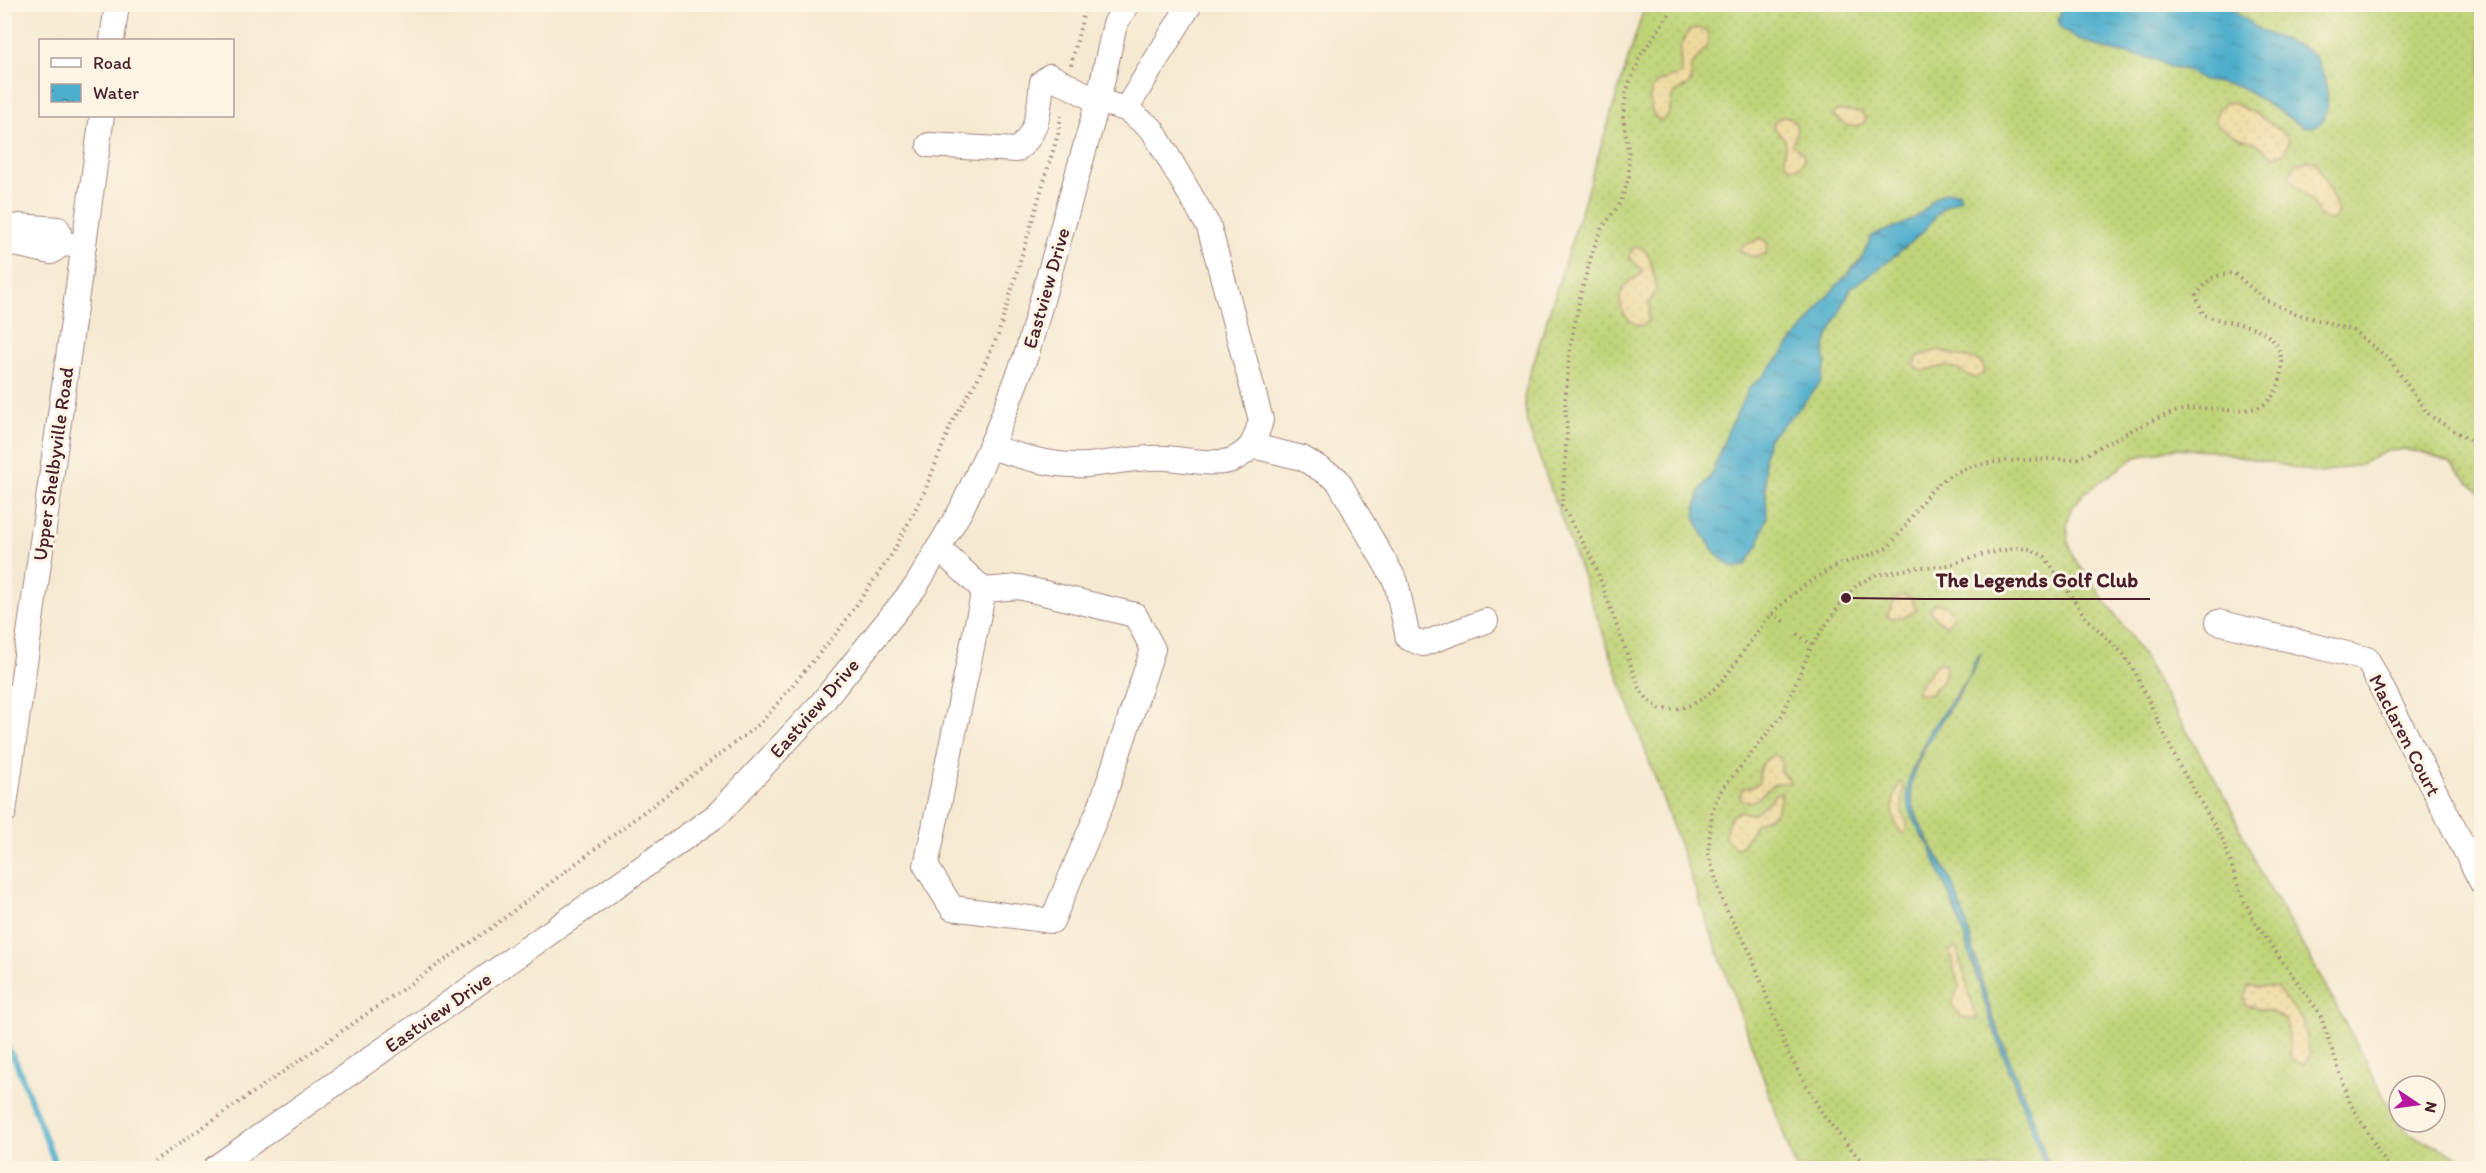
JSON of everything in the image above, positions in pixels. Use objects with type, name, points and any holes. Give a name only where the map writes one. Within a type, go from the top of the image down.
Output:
[{"type":"street","points":[[112,39],[117,4]]},
{"type":"street","points":[[1126,108],[1190,4]]},
{"type":"street","name":"Eastview Drive","points":[[215,1168],[717,815],[820,705],[916,586],[961,510],[990,447],[1027,353],[1098,101],[1118,11]]},
{"type":"street","points":[[929,145],[1016,150],[1026,143],[1038,116],[1042,82],[1050,76],[1098,101],[1126,108],[1152,129],[1209,227],[1262,420],[1253,446],[1232,460],[1199,462],[1137,458],[1089,465],[1065,465],[1033,460],[990,447]]},
{"type":"street","name":"Upper Shelbyville Road","points":[[4,812],[73,245],[102,117]]},
{"type":"street","points":[[4,232],[19,226],[57,229],[73,245]]},
{"type":"street","points":[[1253,446],[1302,458],[1337,479],[1396,582],[1408,638],[1423,644],[1486,621]]},
{"type":"street","points":[[938,548],[984,590],[1019,587],[1135,615],[1153,649],[1101,805],[1052,921],[952,908],[926,866],[984,590]]},
{"type":"street","name":"Maclaren Court","points":[[2218,622],[2367,659],[2481,883]]},
{"type":"path","points":[[144,1168],[491,928],[667,796],[761,723],[839,630],[892,554],[925,490],[951,424],[977,380],[998,335],[1058,134],[1067,83],[1086,4]]},
{"type":"path","points":[[1676,4],[1641,55],[1632,72],[1623,103],[1629,176],[1621,202],[1602,228],[1580,297],[1570,348],[1565,402],[1567,433],[1562,506],[1593,560],[1639,687],[1647,699],[1660,709],[1687,707],[1710,694],[1772,614],[1805,585],[1820,576],[1840,565],[1889,546],[1930,491],[1962,469],[1987,463],[2078,458],[2136,428],[2185,409],[2250,410],[2262,405],[2278,387],[2283,363],[2271,338],[2256,330],[2203,314],[2196,295],[2207,282],[2220,274],[2235,274],[2263,298],[2288,311],[2354,331],[2390,359],[2429,416],[2481,448]]},
{"type":"path","points":[[1867,1168],[1824,1116],[1788,1053],[1750,952],[1723,903],[1708,853],[1712,811],[1720,792],[1782,715],[1812,645],[1846,596],[1858,584],[1876,575],[1920,567],[1945,566],[1985,554],[2016,548],[2031,549],[2046,557],[2085,617],[2123,654],[2135,672],[2179,765],[2223,840],[2241,894],[2252,918],[2320,1014],[2350,1103],[2389,1168]]},
{"type":"path","points":[[1772,614],[1786,623]]},
{"type":"path","points":[[1797,634],[1812,645]]},
{"type":"green space","points":[[1645,5],[2481,5],[2481,494],[2450,463],[2425,453],[2406,450],[2386,451],[2362,464],[2321,473],[2210,450],[2176,448],[2136,457],[2084,493],[2072,508],[2067,523],[2068,539],[2074,558],[2132,638],[2226,798],[2260,872],[2316,968],[2387,1102],[2387,1134],[2413,1134],[2465,1159],[2472,1168],[1796,1168],[1527,423],[1524,397]]},
{"type":"sand","points":[[1701,28],[1708,32],[1708,39],[1703,51],[1691,67],[1691,83],[1673,94],[1669,114],[1661,121],[1657,119],[1650,104],[1653,88],[1662,80],[1681,74],[1680,49],[1689,30]]},
{"type":"sand","points":[[2231,102],[2254,113],[2286,134],[2289,139],[2287,149],[2274,156],[2254,142],[2236,137],[2215,123],[2218,110],[2225,103]]},
{"type":"sand","points":[[1837,110],[1860,112],[1865,117],[1865,122],[1857,127],[1848,126],[1834,116]]},
{"type":"sand","points":[[1789,117],[1796,126],[1792,144],[1802,152],[1805,159],[1799,168],[1790,167],[1785,161],[1785,139],[1773,126],[1776,120]]},
{"type":"sand","points":[[2316,162],[2338,213],[2333,220],[2319,215],[2316,207],[2289,176],[2296,163]]},
{"type":"sand","points":[[1763,239],[1768,244],[1766,254],[1753,257],[1740,251],[1741,247]]},
{"type":"sand","points":[[1641,247],[1649,256],[1656,288],[1650,301],[1648,321],[1642,326],[1635,324],[1625,315],[1620,303],[1622,290],[1626,284],[1642,273],[1643,270],[1629,258],[1633,248]]},
{"type":"sand","points":[[1939,350],[1981,362],[1985,370],[1974,378],[1949,367],[1922,371],[1914,366],[1917,357]]},
{"type":"sand","points":[[1905,595],[1912,599],[1916,610],[1904,617],[1888,618],[1887,615],[1896,598]]},
{"type":"sand","points":[[1935,603],[1951,611],[1953,617],[1946,626],[1931,613],[1930,608]]},
{"type":"sand","points":[[1938,663],[1944,663],[1946,670],[1942,681],[1930,695],[1917,693],[1918,686]]},
{"type":"sand","points":[[1774,755],[1781,758],[1781,773],[1788,778],[1790,783],[1775,784],[1752,801],[1742,800],[1740,796],[1742,789],[1759,782],[1761,766]]},
{"type":"sand","points":[[1900,782],[1903,785],[1902,813],[1907,823],[1907,829],[1903,834],[1893,815],[1893,801]]},
{"type":"sand","points":[[1782,792],[1776,813],[1756,823],[1741,847],[1735,848],[1726,839],[1725,834],[1730,817],[1740,811],[1747,814],[1753,813],[1764,806],[1775,794]]},
{"type":"sand","points":[[1954,948],[1957,949],[1977,1020],[1961,1017],[1952,1005],[1959,986],[1949,952]]},
{"type":"sand","points":[[2249,986],[2277,988],[2302,1020],[2310,1055],[2304,1064],[2293,1060],[2291,1056],[2286,1020],[2270,1011],[2246,1006],[2244,997]]},
{"type":"water","points":[[2208,3],[2228,7],[2264,32],[2302,47],[2314,56],[2319,64],[2326,88],[2328,100],[2326,112],[2322,121],[2314,126],[2302,126],[2239,86],[2205,81],[2184,69],[2167,66],[2157,60],[2104,49],[2072,36],[2061,28],[2058,19],[2063,5]]},
{"type":"water","points":[[1947,192],[1959,192],[1961,198],[1943,208],[1921,234],[1851,288],[1827,339],[1824,352],[1826,363],[1820,384],[1768,439],[1764,457],[1767,516],[1759,544],[1746,565],[1735,568],[1727,564],[1713,550],[1695,516],[1699,493],[1713,472],[1728,431],[1749,388],[1765,374],[1810,321],[1822,302],[1861,259],[1872,236],[1912,219]]},
{"type":"water","points":[[1981,653],[1974,669],[1970,676],[1974,662]]},
{"type":"water","points":[[1969,677],[1925,747],[1917,764],[1911,793],[1917,818],[1955,891],[1993,1016],[2031,1112],[2050,1168],[2046,1168],[1989,1017],[1960,922],[1930,847],[1920,833],[1909,808],[1907,793],[1909,777],[1930,730]]},
{"type":"water","points":[[2457,1160],[2465,1168],[2432,1168],[2442,1161]]},
{"type":"waterway","points":[[4,1041],[16,1062],[57,1168]]},
{"type":"place","name":"The Legends Golf Club","points":[[1846,598]]}]
